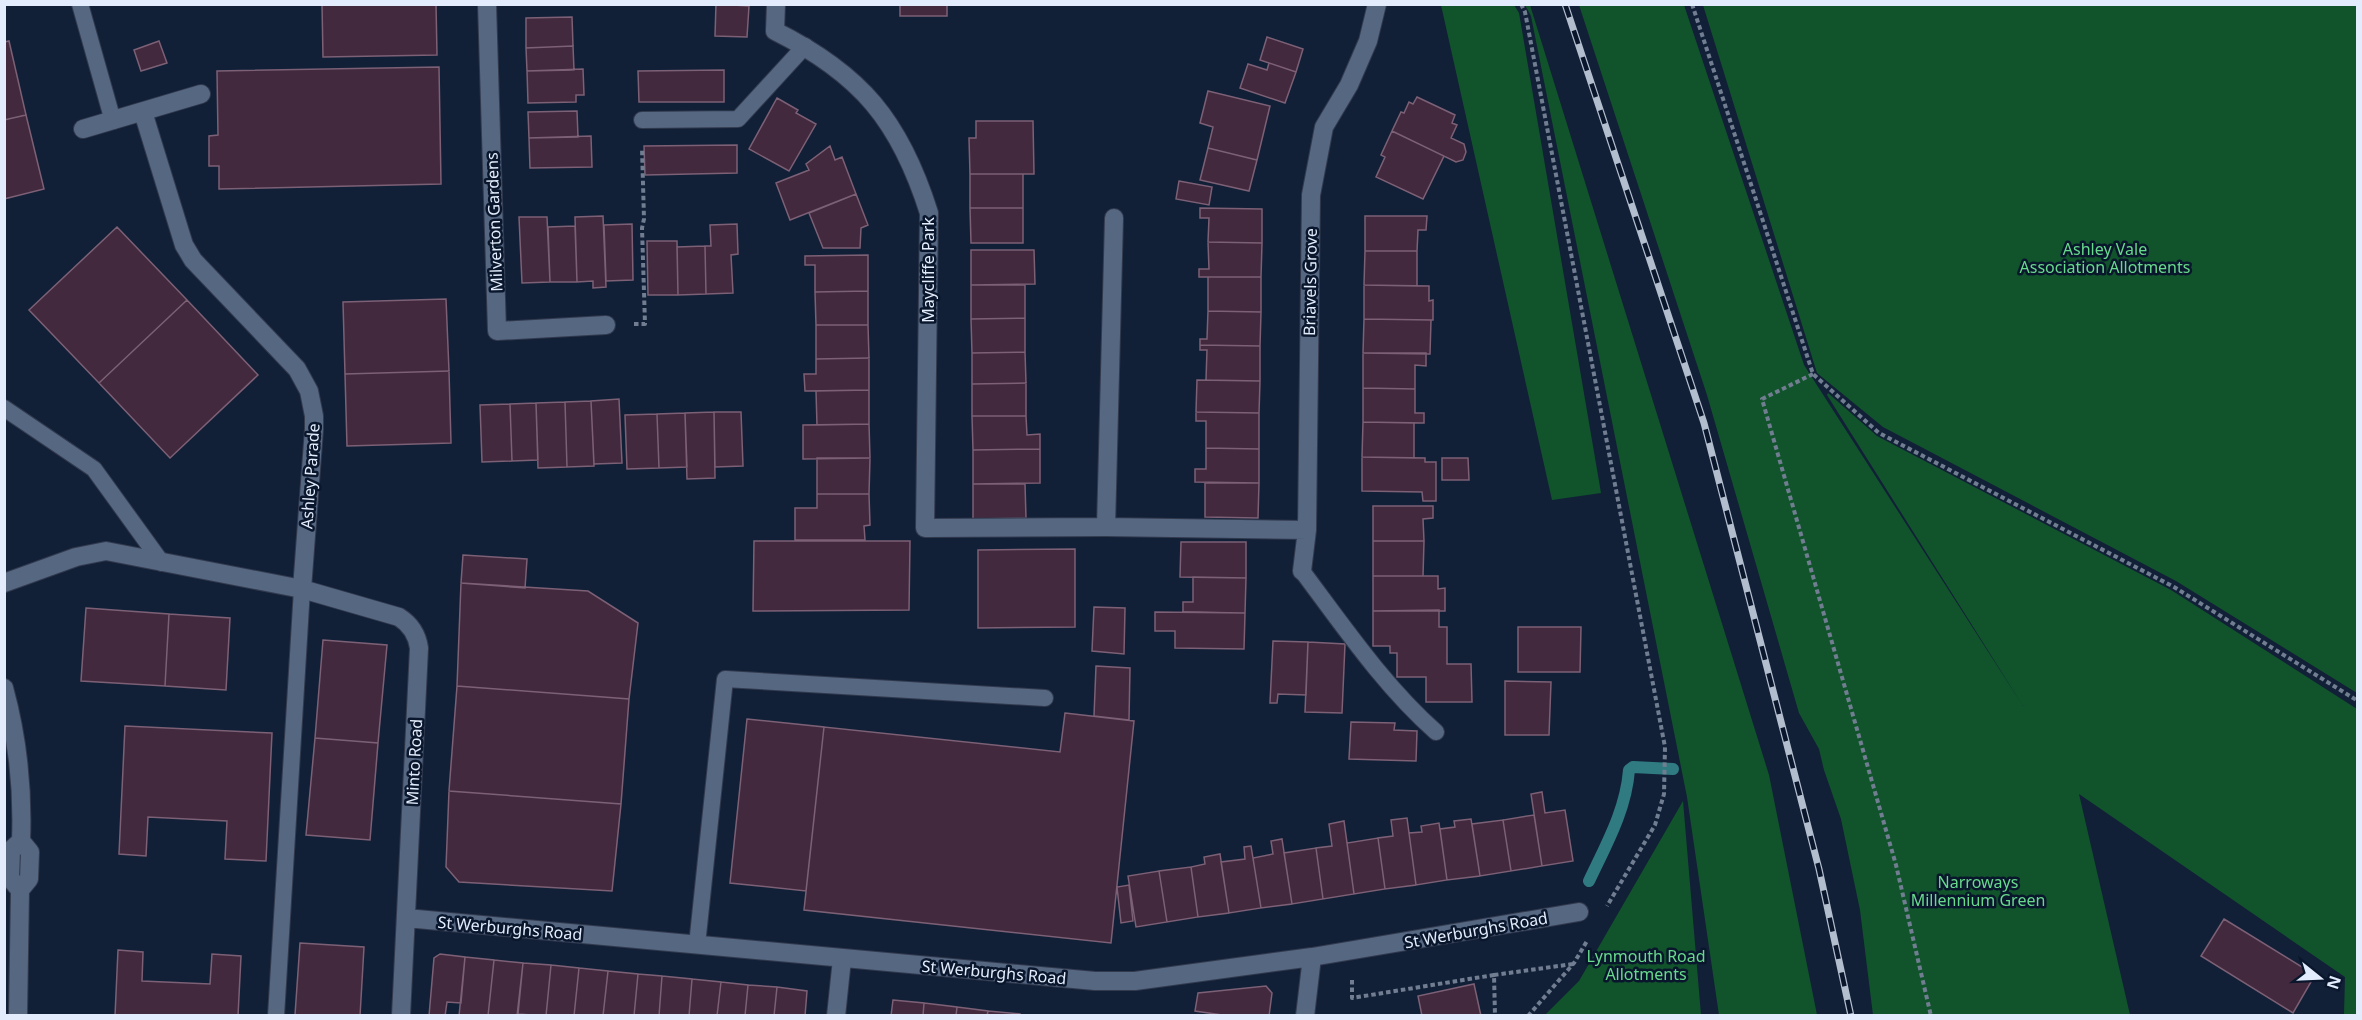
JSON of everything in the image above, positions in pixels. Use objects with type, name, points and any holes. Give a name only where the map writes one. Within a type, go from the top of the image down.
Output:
[{"type":"street","name":"Milverton Gardens","points":[[487,4],[497,331],[606,325]]},
{"type":"street","name":"Maycliffe Park","points":[[776,4],[775,31],[805,46],[840,71],[874,102],[891,124],[920,182],[929,213],[926,528],[1106,527]]},
{"type":"street","name":"Briavels Grove","points":[[1302,571],[1306,530],[1311,195],[1324,127],[1368,41],[1377,4]]},
{"type":"street","points":[[84,129],[201,94]]},
{"type":"street","name":"Ashley Parade","points":[[143,112],[177,228],[188,252],[297,369],[309,391],[314,429],[302,589]]},
{"type":"street","points":[[1114,218],[1106,527],[1306,530]]},
{"type":"street","points":[[4,583],[76,557],[106,551],[302,589]]},
{"type":"street","name":"Minto Road","points":[[302,589],[399,617],[408,624],[418,640],[401,1016]]},
{"type":"street","points":[[4,688],[13,718],[22,805],[21,842],[12,850],[10,878],[20,890],[18,1016]]},
{"type":"street","name":"St Werburghs Road","points":[[406,918],[1095,981],[1135,981],[1312,957],[1579,912]]},
{"type":"street","points":[[1305,1016],[1312,957]]},
{"type":"street","points":[[836,1016],[842,959]]},
{"type":"lane","points":[[80,4],[113,121]]},
{"type":"lane","points":[[642,120],[738,119],[805,46]]},
{"type":"lane","points":[[4,408],[94,469],[162,563]]},
{"type":"lane","points":[[1302,571],[1370,662],[1414,713],[1436,732]]},
{"type":"lane","points":[[276,1016],[302,589]]},
{"type":"lane","points":[[698,945],[725,679],[1046,698]]},
{"type":"path","points":[[1521,4],[1525,12],[1665,747],[1664,794]]},
{"type":"path","points":[[1692,4],[1813,374],[1879,433],[2174,587],[2358,701]]},
{"type":"path","points":[[606,325],[645,324],[642,120]]},
{"type":"path","points":[[1813,374],[1762,399],[1896,866],[1931,1016]]},
{"type":"path","points":[[1363,976],[1352,978],[1352,998],[1574,963]]},
{"type":"path","points":[[1494,975],[1495,1016]]},
{"type":"green space","points":[[1441,5],[1514,5],[1519,13],[1601,493],[1552,500]]},
{"type":"green space","points":[[1525,5],[1530,5],[1769,775],[1817,1015],[1719,1015],[1687,797],[1531,16]]},
{"type":"green space","name":"Narroways Millennium Green","points":[[1579,5],[1684,5],[1804,365],[2023,706],[1827,395],[1828,393],[1877,436],[2171,590],[2357,709],[2357,1015],[2344,1015],[2345,977],[2079,794],[2130,1015],[1873,1015],[1860,910],[1841,819],[1819,749],[1799,713],[1707,395]]},
{"type":"green space","name":"Ashley Vale Association Allotments","points":[[1703,5],[2357,5],[2357,693],[2176,581],[1883,427],[1817,373]]},
{"type":"green space","name":"Lynmouth Road Allotments","points":[[1683,801],[1701,1015],[1545,1015],[1579,981]]},
{"type":"building","points":[[322,4],[436,4],[437,55],[323,57]]},
{"type":"building","points":[[716,4],[749,6],[747,37],[715,36]]},
{"type":"building","points":[[900,4],[947,4],[947,16],[900,16]]},
{"type":"building","points":[[572,17],[573,46],[526,48],[526,18]]},
{"type":"building","points":[[1267,37],[1303,49],[1296,72],[1260,60]]},
{"type":"building","points":[[9,41],[26,115],[4,120],[4,42]]},
{"type":"building","points":[[159,41],[167,63],[141,71],[134,50]]},
{"type":"building","points":[[573,46],[574,70],[527,71],[526,48]]},
{"type":"building","points":[[1269,63],[1296,72],[1285,103],[1240,88],[1248,64],[1267,70]]},
{"type":"building","points":[[439,67],[441,184],[219,189],[219,166],[209,166],[209,136],[218,135],[217,71]]},
{"type":"building","points":[[583,69],[584,95],[576,95],[576,102],[528,103],[527,71]]},
{"type":"building","points":[[724,70],[724,102],[639,102],[638,71]]},
{"type":"building","points":[[1208,91],[1270,106],[1257,160],[1208,148],[1213,127],[1200,123]]},
{"type":"building","points":[[1417,97],[1455,115],[1452,123],[1457,125],[1451,138],[1464,144],[1466,152],[1463,160],[1456,162],[1392,131],[1401,112],[1404,113],[1409,102],[1413,104]]},
{"type":"building","points":[[777,98],[798,110],[796,113],[816,124],[789,171],[749,149]]},
{"type":"building","points":[[577,111],[578,137],[529,138],[528,112]]},
{"type":"building","points":[[26,115],[44,189],[4,199],[4,120]]},
{"type":"building","points":[[976,121],[1033,121],[1034,174],[970,174],[969,138],[976,138]]},
{"type":"building","points":[[1392,131],[1444,156],[1423,199],[1376,177],[1385,157],[1381,155]]},
{"type":"building","points":[[591,136],[592,167],[530,168],[529,138]]},
{"type":"building","points":[[737,145],[737,173],[645,175],[644,146]]},
{"type":"building","points":[[830,146],[835,160],[842,157],[856,194],[790,220],[776,183],[809,170],[806,164]]},
{"type":"building","points":[[1208,148],[1257,160],[1249,191],[1200,180]]},
{"type":"building","points":[[970,174],[1023,174],[1023,208],[970,208]]},
{"type":"building","points":[[1179,181],[1212,187],[1209,205],[1176,199]]},
{"type":"building","points":[[856,194],[868,225],[861,228],[860,248],[823,248],[809,213]]},
{"type":"building","points":[[970,208],[1023,208],[1023,243],[971,243]]},
{"type":"building","points":[[1200,208],[1262,209],[1262,243],[1208,242],[1209,218],[1200,218]]},
{"type":"building","points":[[603,216],[606,287],[593,288],[593,281],[577,282],[575,217]]},
{"type":"building","points":[[1365,216],[1427,216],[1426,230],[1418,230],[1417,251],[1365,251]]},
{"type":"building","points":[[519,217],[547,217],[550,282],[522,283]]},
{"type":"building","points":[[632,224],[633,280],[606,281],[604,225]]},
{"type":"building","points":[[737,224],[738,254],[731,255],[733,293],[706,294],[705,246],[711,246],[710,225]]},
{"type":"building","points":[[575,226],[577,282],[550,282],[548,227]]},
{"type":"building","points":[[117,227],[187,300],[99,383],[29,310]]},
{"type":"building","points":[[647,241],[677,241],[678,295],[648,295]]},
{"type":"building","points":[[1208,242],[1262,243],[1261,277],[1199,277],[1199,269],[1209,269]]},
{"type":"building","points":[[705,246],[706,294],[678,295],[677,247]]},
{"type":"building","points":[[971,250],[1034,250],[1035,284],[971,285]]},
{"type":"building","points":[[1365,251],[1417,251],[1417,286],[1364,285]]},
{"type":"building","points":[[868,255],[868,291],[815,292],[815,265],[805,265],[805,256]]},
{"type":"building","points":[[1208,277],[1261,277],[1261,312],[1208,311]]},
{"type":"building","points":[[971,285],[1025,285],[1025,318],[971,319]]},
{"type":"building","points":[[1364,285],[1429,286],[1429,301],[1433,300],[1433,320],[1364,319]]},
{"type":"building","points":[[868,291],[868,325],[816,325],[815,292]]},
{"type":"building","points":[[446,299],[449,371],[345,374],[343,302]]},
{"type":"building","points":[[187,300],[258,375],[170,458],[99,383]]},
{"type":"building","points":[[1208,311],[1261,312],[1260,346],[1200,345],[1200,339],[1207,339]]},
{"type":"building","points":[[1025,318],[1025,352],[972,353],[971,319]]},
{"type":"building","points":[[1364,319],[1431,320],[1430,354],[1363,353]]},
{"type":"building","points":[[816,325],[868,325],[869,358],[816,359]]},
{"type":"building","points":[[1200,345],[1260,346],[1260,381],[1206,380],[1207,350],[1200,350]]},
{"type":"building","points":[[1025,352],[1026,383],[972,384],[972,353]]},
{"type":"building","points":[[1363,353],[1426,353],[1426,366],[1415,365],[1415,389],[1363,388]]},
{"type":"building","points":[[869,358],[869,390],[805,391],[804,374],[816,374],[816,359]]},
{"type":"building","points":[[449,371],[451,443],[347,446],[345,374]]},
{"type":"building","points":[[1197,380],[1260,381],[1259,413],[1196,412]]},
{"type":"building","points":[[1026,383],[1026,416],[972,416],[972,384]]},
{"type":"building","points":[[1363,388],[1415,389],[1415,413],[1424,413],[1424,423],[1363,422]]},
{"type":"building","points":[[869,390],[869,424],[817,425],[816,391]]},
{"type":"building","points":[[619,399],[622,463],[594,464],[591,401]]},
{"type":"building","points":[[591,401],[594,466],[567,467],[565,402]]},
{"type":"building","points":[[565,402],[567,467],[538,468],[536,403]]},
{"type":"building","points":[[536,403],[538,460],[512,461],[510,404]]},
{"type":"building","points":[[510,404],[512,461],[482,462],[480,405]]},
{"type":"building","points":[[714,412],[741,412],[743,466],[715,467]]},
{"type":"building","points":[[714,412],[715,478],[687,479],[685,413]]},
{"type":"building","points":[[1196,412],[1259,413],[1259,449],[1206,448],[1206,421],[1196,421]]},
{"type":"building","points":[[685,413],[687,467],[659,468],[657,414]]},
{"type":"building","points":[[657,414],[659,468],[627,469],[625,415]]},
{"type":"building","points":[[972,416],[1026,416],[1027,435],[1040,434],[1040,449],[973,450]]},
{"type":"building","points":[[1363,422],[1414,423],[1414,458],[1362,457]]},
{"type":"building","points":[[869,424],[870,458],[803,459],[803,425]]},
{"type":"building","points":[[1206,448],[1259,449],[1259,483],[1195,482],[1195,469],[1206,469]]},
{"type":"building","points":[[1040,449],[1040,483],[973,484],[973,450]]},
{"type":"building","points":[[1362,457],[1425,458],[1425,462],[1436,462],[1436,501],[1423,501],[1422,492],[1362,491]]},
{"type":"building","points":[[817,458],[870,458],[869,494],[817,494]]},
{"type":"building","points":[[1442,458],[1468,458],[1469,480],[1442,480]]},
{"type":"building","points":[[1205,483],[1259,483],[1258,518],[1205,517]]},
{"type":"building","points":[[973,484],[1025,484],[1026,518],[973,519]]},
{"type":"building","points":[[817,494],[869,494],[870,525],[864,526],[865,540],[795,540],[795,508],[817,508]]},
{"type":"building","points":[[1373,506],[1433,506],[1433,518],[1423,519],[1424,541],[1373,541]]},
{"type":"building","points":[[754,541],[910,541],[909,610],[753,611]]},
{"type":"building","points":[[1373,541],[1424,541],[1423,576],[1373,576]]},
{"type":"building","points":[[1181,542],[1246,542],[1246,578],[1180,577]]},
{"type":"building","points":[[1075,549],[1075,627],[978,628],[978,550]]},
{"type":"building","points":[[463,555],[527,559],[525,588],[461,583]]},
{"type":"building","points":[[1373,576],[1438,576],[1438,589],[1445,588],[1445,611],[1373,611]]},
{"type":"building","points":[[1193,577],[1246,578],[1245,613],[1183,612],[1183,602],[1193,602]]},
{"type":"building","points":[[461,583],[588,591],[638,623],[629,699],[457,686]]},
{"type":"building","points":[[1094,607],[1125,608],[1124,654],[1092,651]]},
{"type":"building","points":[[86,608],[169,614],[165,686],[81,681]]},
{"type":"building","points":[[1439,610],[1439,627],[1447,627],[1447,664],[1471,664],[1472,702],[1426,702],[1426,677],[1397,677],[1397,653],[1390,653],[1390,646],[1373,646],[1373,611]]},
{"type":"building","points":[[1155,612],[1245,613],[1244,649],[1175,648],[1175,631],[1155,631]]},
{"type":"building","points":[[169,614],[230,618],[226,690],[165,686]]},
{"type":"building","points":[[1518,627],[1581,627],[1580,672],[1518,672]]},
{"type":"building","points":[[323,640],[387,645],[378,743],[315,738]]},
{"type":"building","points":[[1273,641],[1308,642],[1306,695],[1278,694],[1277,703],[1270,703]]},
{"type":"building","points":[[1308,642],[1345,644],[1342,713],[1305,712]]},
{"type":"building","points":[[1096,666],[1130,668],[1129,720],[1094,716]]},
{"type":"building","points":[[1505,681],[1551,682],[1549,735],[1505,735]]},
{"type":"building","points":[[457,686],[629,699],[621,804],[449,791]]},
{"type":"building","points":[[1065,713],[1134,721],[1111,943],[804,910],[824,727],[1060,752]]},
{"type":"building","points":[[747,719],[824,727],[806,891],[730,883]]},
{"type":"building","points":[[1351,722],[1395,723],[1394,730],[1417,731],[1416,761],[1349,759]]},
{"type":"building","points":[[125,726],[272,733],[266,861],[225,859],[227,821],[148,817],[146,856],[119,854]]},
{"type":"building","points":[[315,738],[378,743],[370,840],[306,835]]},
{"type":"building","points":[[449,791],[621,804],[612,891],[459,882],[446,867]]},
{"type":"building","points":[[1542,792],[1545,813],[1565,810],[1573,861],[1542,866],[1531,794]]},
{"type":"building","points":[[1534,815],[1542,866],[1511,871],[1503,820]]},
{"type":"building","points":[[1407,818],[1416,885],[1385,889],[1378,838],[1393,836],[1391,820]]},
{"type":"building","points":[[1471,819],[1480,876],[1447,880],[1440,829],[1455,827],[1454,821]]},
{"type":"building","points":[[1503,820],[1511,871],[1480,876],[1472,824]]},
{"type":"building","points":[[1344,821],[1354,894],[1323,899],[1316,848],[1332,846],[1329,824]]},
{"type":"building","points":[[1439,823],[1447,880],[1416,885],[1409,833],[1422,832],[1421,826]]},
{"type":"building","points":[[1378,838],[1385,889],[1354,894],[1347,843]]},
{"type":"building","points":[[1282,839],[1292,904],[1261,908],[1253,858],[1273,854],[1271,841]]},
{"type":"building","points":[[1251,846],[1261,908],[1229,913],[1221,862],[1245,859],[1244,847]]},
{"type":"building","points":[[1316,848],[1323,899],[1292,904],[1284,853]]},
{"type":"building","points":[[1220,854],[1229,913],[1198,917],[1191,867],[1205,864],[1204,857]]},
{"type":"building","points":[[1191,867],[1198,917],[1167,922],[1159,871]]},
{"type":"building","points":[[1159,871],[1167,922],[1136,927],[1128,876]]},
{"type":"building","points":[[1129,885],[1133,921],[1121,923],[1117,887]]},
{"type":"building","points":[[2224,919],[2315,975],[2293,1013],[2201,956]]},
{"type":"building","points":[[300,943],[364,947],[360,1016],[295,1015]]},
{"type":"building","points":[[118,950],[143,952],[142,981],[210,984],[212,954],[241,956],[238,1016],[115,1016]]},
{"type":"building","points":[[440,954],[465,957],[461,1003],[447,1002],[445,1016],[429,1016],[434,958]]},
{"type":"building","points":[[465,957],[494,960],[488,1016],[459,1016]]},
{"type":"building","points":[[494,960],[523,963],[517,1016],[488,1016]]},
{"type":"building","points":[[523,963],[551,965],[546,1016],[518,1014]]},
{"type":"building","points":[[551,965],[579,968],[574,1016],[546,1016]]},
{"type":"building","points":[[579,968],[608,971],[603,1016],[574,1016]]},
{"type":"building","points":[[608,971],[638,974],[634,1016],[603,1016]]},
{"type":"building","points":[[638,974],[662,976],[659,1016],[634,1016]]},
{"type":"building","points":[[662,976],[692,979],[689,1016],[659,1016]]},
{"type":"building","points":[[692,979],[721,982],[717,1016],[689,1016]]},
{"type":"building","points":[[721,982],[748,985],[745,1016],[717,1016]]},
{"type":"building","points":[[1474,984],[1481,1016],[1422,1016],[1418,996]]},
{"type":"building","points":[[748,985],[777,987],[774,1016],[745,1016]]},
{"type":"building","points":[[1266,986],[1272,993],[1269,1016],[1229,1016],[1195,1011],[1198,993]]},
{"type":"building","points":[[777,987],[807,991],[805,1016],[774,1016]]},
{"type":"building","points":[[893,1000],[924,1003],[923,1016],[891,1016]]},
{"type":"building","points":[[924,1003],[957,1007],[956,1016],[923,1016]]},
{"type":"building","points":[[957,1007],[988,1011],[987,1016],[956,1016]]},
{"type":"building","points":[[988,1011],[1020,1014],[1020,1016],[987,1016]]},
{"type":"waterway","points":[[1589,881],[1620,813],[1629,770],[1633,767],[1673,769]]},
{"type":"railway","points":[[1565,4],[1704,423],[1819,869],[1851,1016]]}]
